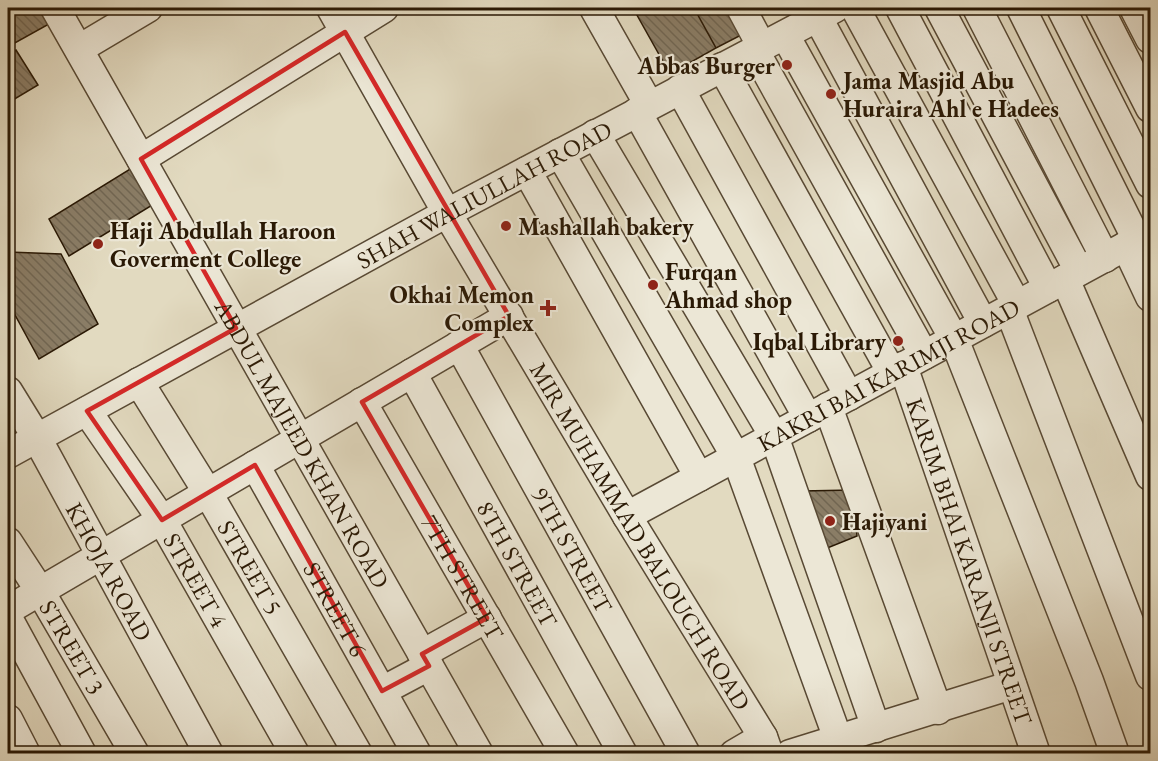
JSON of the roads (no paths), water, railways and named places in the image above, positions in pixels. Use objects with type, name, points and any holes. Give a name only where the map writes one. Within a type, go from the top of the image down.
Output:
[{"type":"street","name":"ABDUL MAJEED KHAN ROAD","points":[[55,8],[479,753]]},
{"type":"street","points":[[79,49],[148,8]]},
{"type":"street","name":"MIR MUHAMMAD BALOUCH ROAD","points":[[331,8],[447,213],[766,745]]},
{"type":"street","points":[[141,159],[384,8]]},
{"type":"street","points":[[594,8],[643,109],[828,407]]},
{"type":"street","points":[[741,8],[791,28],[983,323]]},
{"type":"street","points":[[855,8],[1013,307],[1150,676]]},
{"type":"street","points":[[900,8],[1064,280]]},
{"type":"street","points":[[939,8],[1064,280],[1150,476]]},
{"type":"street","points":[[977,8],[1130,244]]},
{"type":"street","points":[[1021,8],[1130,244],[1150,297]]},
{"type":"street","points":[[1061,8],[1150,184]]},
{"type":"street","points":[[1099,8],[1150,108]]},
{"type":"street","points":[[1134,8],[1150,39]]},
{"type":"street","points":[[791,28],[954,339],[1089,681],[1115,753]]},
{"type":"street","points":[[791,28],[907,365]]},
{"type":"street","name":"SHAH WALIULLAH ROAD","points":[[8,454],[447,213],[791,28]]},
{"type":"street","points":[[722,67],[907,365]]},
{"type":"street","points":[[680,89],[828,407],[938,710]]},
{"type":"street","points":[[596,134],[774,436],[876,728]]},
{"type":"street","points":[[560,153],[736,457],[838,739]]},
{"type":"street","points":[[526,171],[699,477]]},
{"type":"street","name":"KAKRI BAI KARIMJI ROAD","points":[[627,516],[1130,244]]},
{"type":"street","points":[[8,610],[509,316]]},
{"type":"street","name":"9TH STREET","points":[[459,345],[686,753]]},
{"type":"street","name":"KARIM BHAI KARANJI STREET","points":[[907,365],[1036,753]]},
{"type":"street","name":"8TH STREET","points":[[412,372],[624,753]]},
{"type":"street","name":"STREET 5","points":[[139,382],[208,493],[358,753]]},
{"type":"street","name":"KHOJA ROAD","points":[[8,391],[37,438],[209,753]]},
{"type":"street","name":"7TH STREET","points":[[362,402],[565,753]]},
{"type":"street","name":"STREET 4","points":[[87,411],[162,520],[295,753]]},
{"type":"street","name":"STREET 6","points":[[255,465],[417,753]]},
{"type":"street","name":"STREET 3","points":[[8,542],[40,591],[135,753]]},
{"type":"street","points":[[8,618],[82,753]]},
{"type":"street","points":[[382,691],[487,618]]},
{"type":"street","points":[[790,753],[938,710],[1012,685]]},
{"type":"street","points":[[8,719],[26,753]]},
{"type":"street","points":[[734,753],[766,745]]},
{"type":"place","name":"Abbas Burger","points":[[787,65]]},
{"type":"place","name":"Jama Masjid Abu Huraira Ahl e Hadees","points":[[831,94]]},
{"type":"place","name":"Mashallah bakery","points":[[506,226]]},
{"type":"place","name":"Haji Abdullah Haroon Goverment College","points":[[98,244]]},
{"type":"place","name":"Furqan Ahmad shop","points":[[653,285]]},
{"type":"place","name":"Okhai Memon Complex","points":[[548,308]]},
{"type":"place","name":"Iqbal Library","points":[[898,341]]},
{"type":"place","name":"Hajiyani","points":[[830,521]]}]
